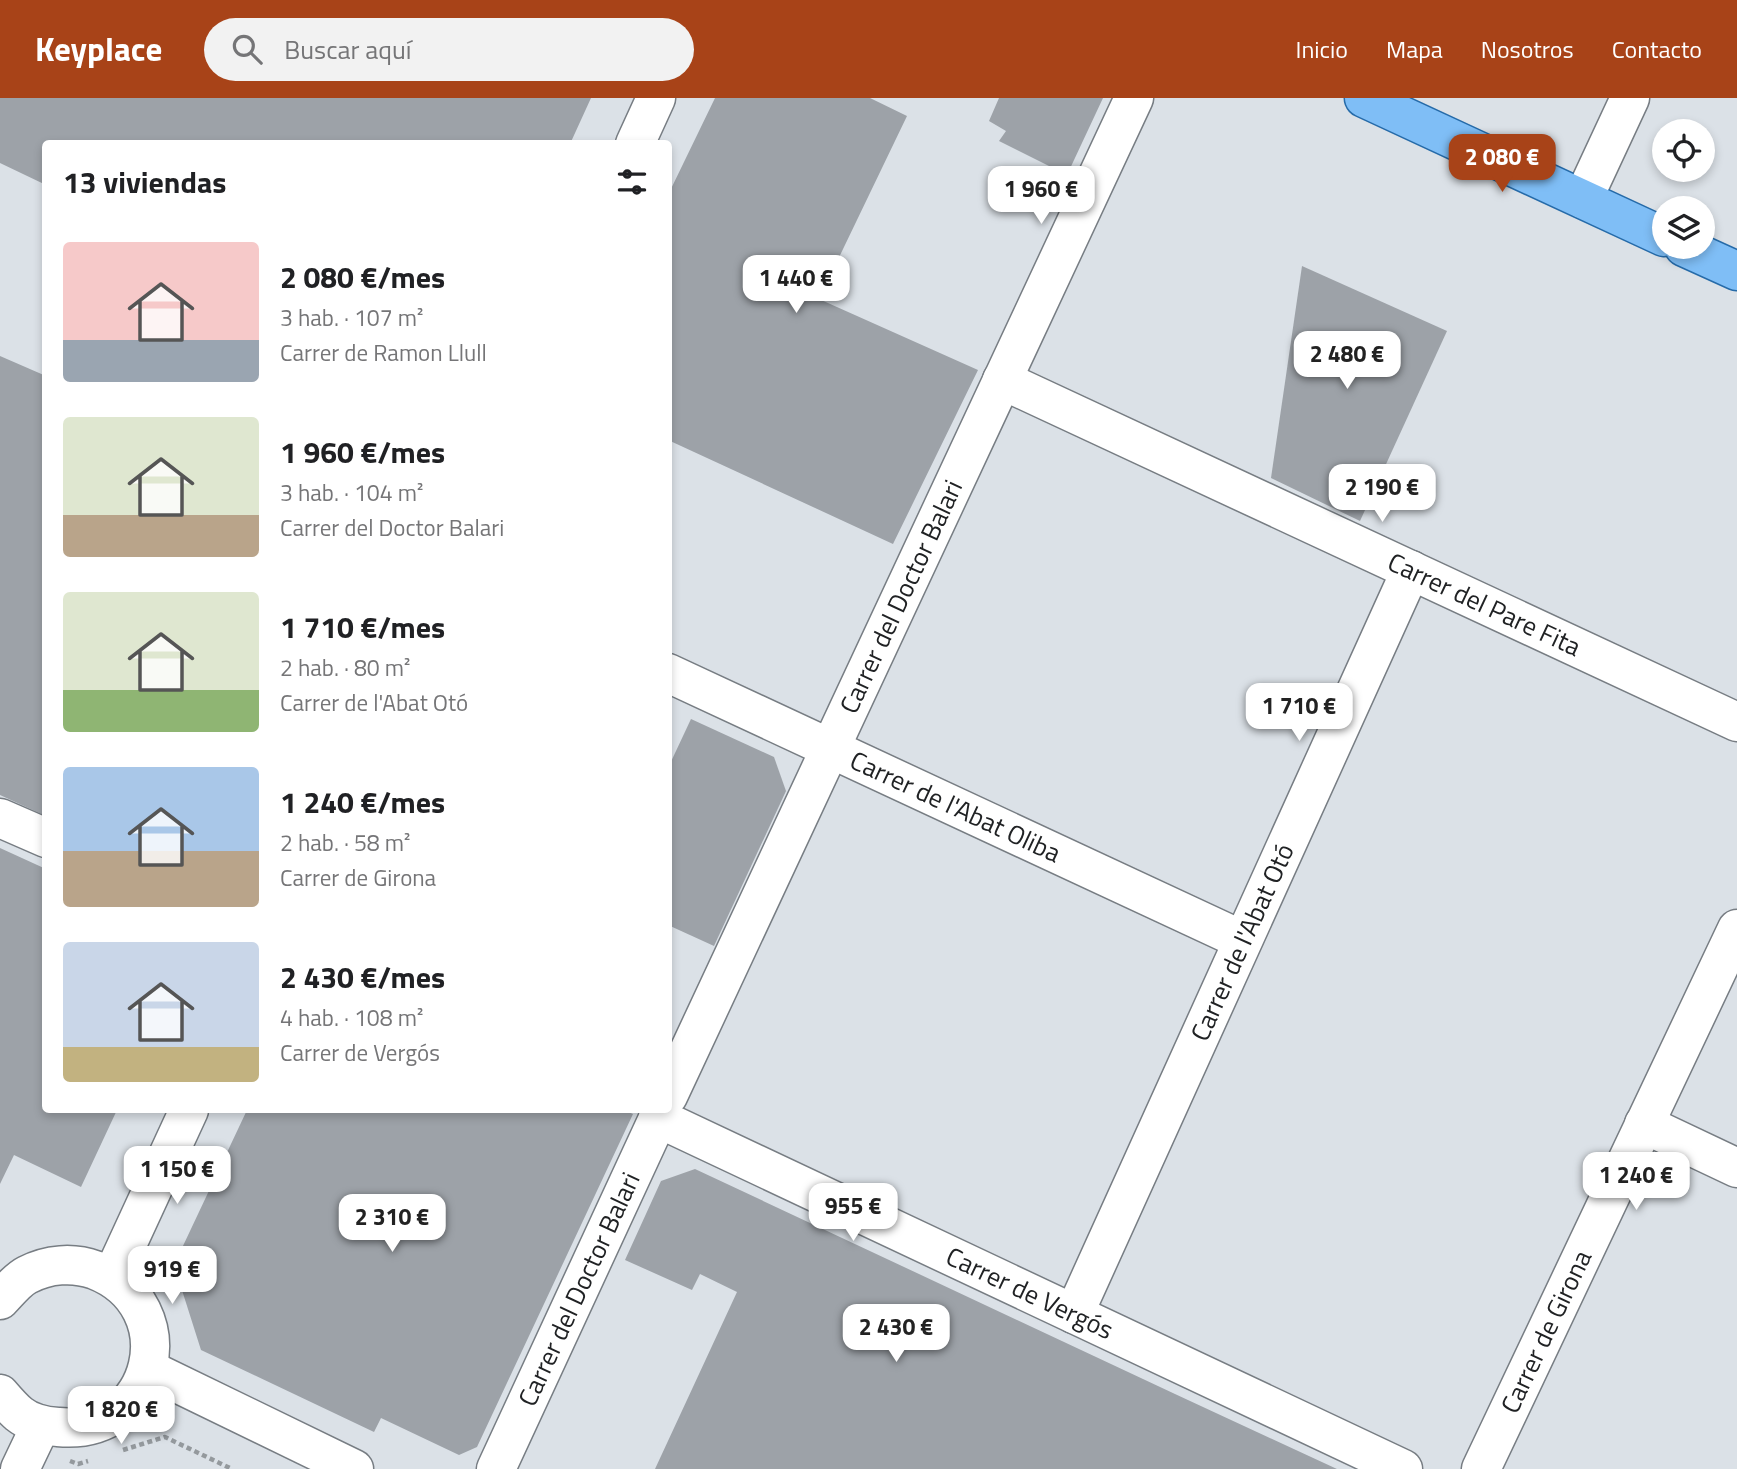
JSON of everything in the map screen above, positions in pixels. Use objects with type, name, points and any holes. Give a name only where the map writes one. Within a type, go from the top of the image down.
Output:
[{"type":"main road","points":[[1364,98],[1652,231]]},
{"type":"main road","points":[[1711,259],[1737,271]]},
{"type":"street","points":[[637,140],[656,98]]},
{"type":"street","name":"Carrer del Doctor Balari","points":[[672,1088],[1134,98]]},
{"type":"street","points":[[1583,199],[1630,98]]},
{"type":"street","name":"Carrer del Pare Fita","points":[[1002,380],[1737,722]]},
{"type":"street","name":"Carrer de l'Abat Otó","points":[[1074,1314],[1410,570]]},
{"type":"street","name":"Carrer de l'Abat Oliba","points":[[672,675],[1242,940]]},
{"type":"street","points":[[0,818],[42,836]]},
{"type":"street","name":"Carrer de Girona","points":[[1481,1469],[1737,929]]},
{"type":"street","points":[[111,1277],[188,1113]]},
{"type":"street","name":"Carrer del Doctor Balari","points":[[496,1469],[661,1113]]},
{"type":"street","name":"Carrer de Vergós","points":[[672,1113],[1074,1314],[1403,1469]]},
{"type":"street","points":[[1644,1124],[1737,1168]]},
{"type":"street","points":[[0,1300],[26,1275],[62,1264],[85,1266],[111,1277],[132,1294],[146,1320],[150,1340],[148,1369],[135,1396],[105,1421],[78,1429],[41,1425],[20,1415],[0,1394]]},
{"type":"street","points":[[148,1369],[354,1469]]},
{"type":"street","points":[[20,1469],[41,1425]]},
{"type":"building","points":[[0,98],[591,98],[572,140],[42,140],[42,183],[0,163]]},
{"type":"building","points":[[715,98],[870,98],[907,116],[819,299],[978,370],[893,544],[672,442],[672,187]]},
{"type":"building","points":[[999,98],[1103,98],[1067,175],[999,141],[1006,131],[989,121]]},
{"type":"building","points":[[1302,266],[1447,331],[1360,521],[1271,478]]},
{"type":"building","points":[[0,356],[42,374],[42,814],[0,795]]},
{"type":"building","points":[[691,719],[774,757],[786,791],[714,946],[672,927],[672,759]]},
{"type":"building","points":[[0,848],[42,867],[42,1113],[116,1113],[81,1187],[14,1155],[0,1184]]},
{"type":"building","points":[[246,1113],[633,1114],[477,1447],[459,1455],[381,1418],[374,1432],[201,1350],[174,1265]]},
{"type":"building","points":[[695,1169],[1337,1469],[655,1469],[737,1292],[700,1274],[692,1290],[625,1260],[661,1181]]}]
